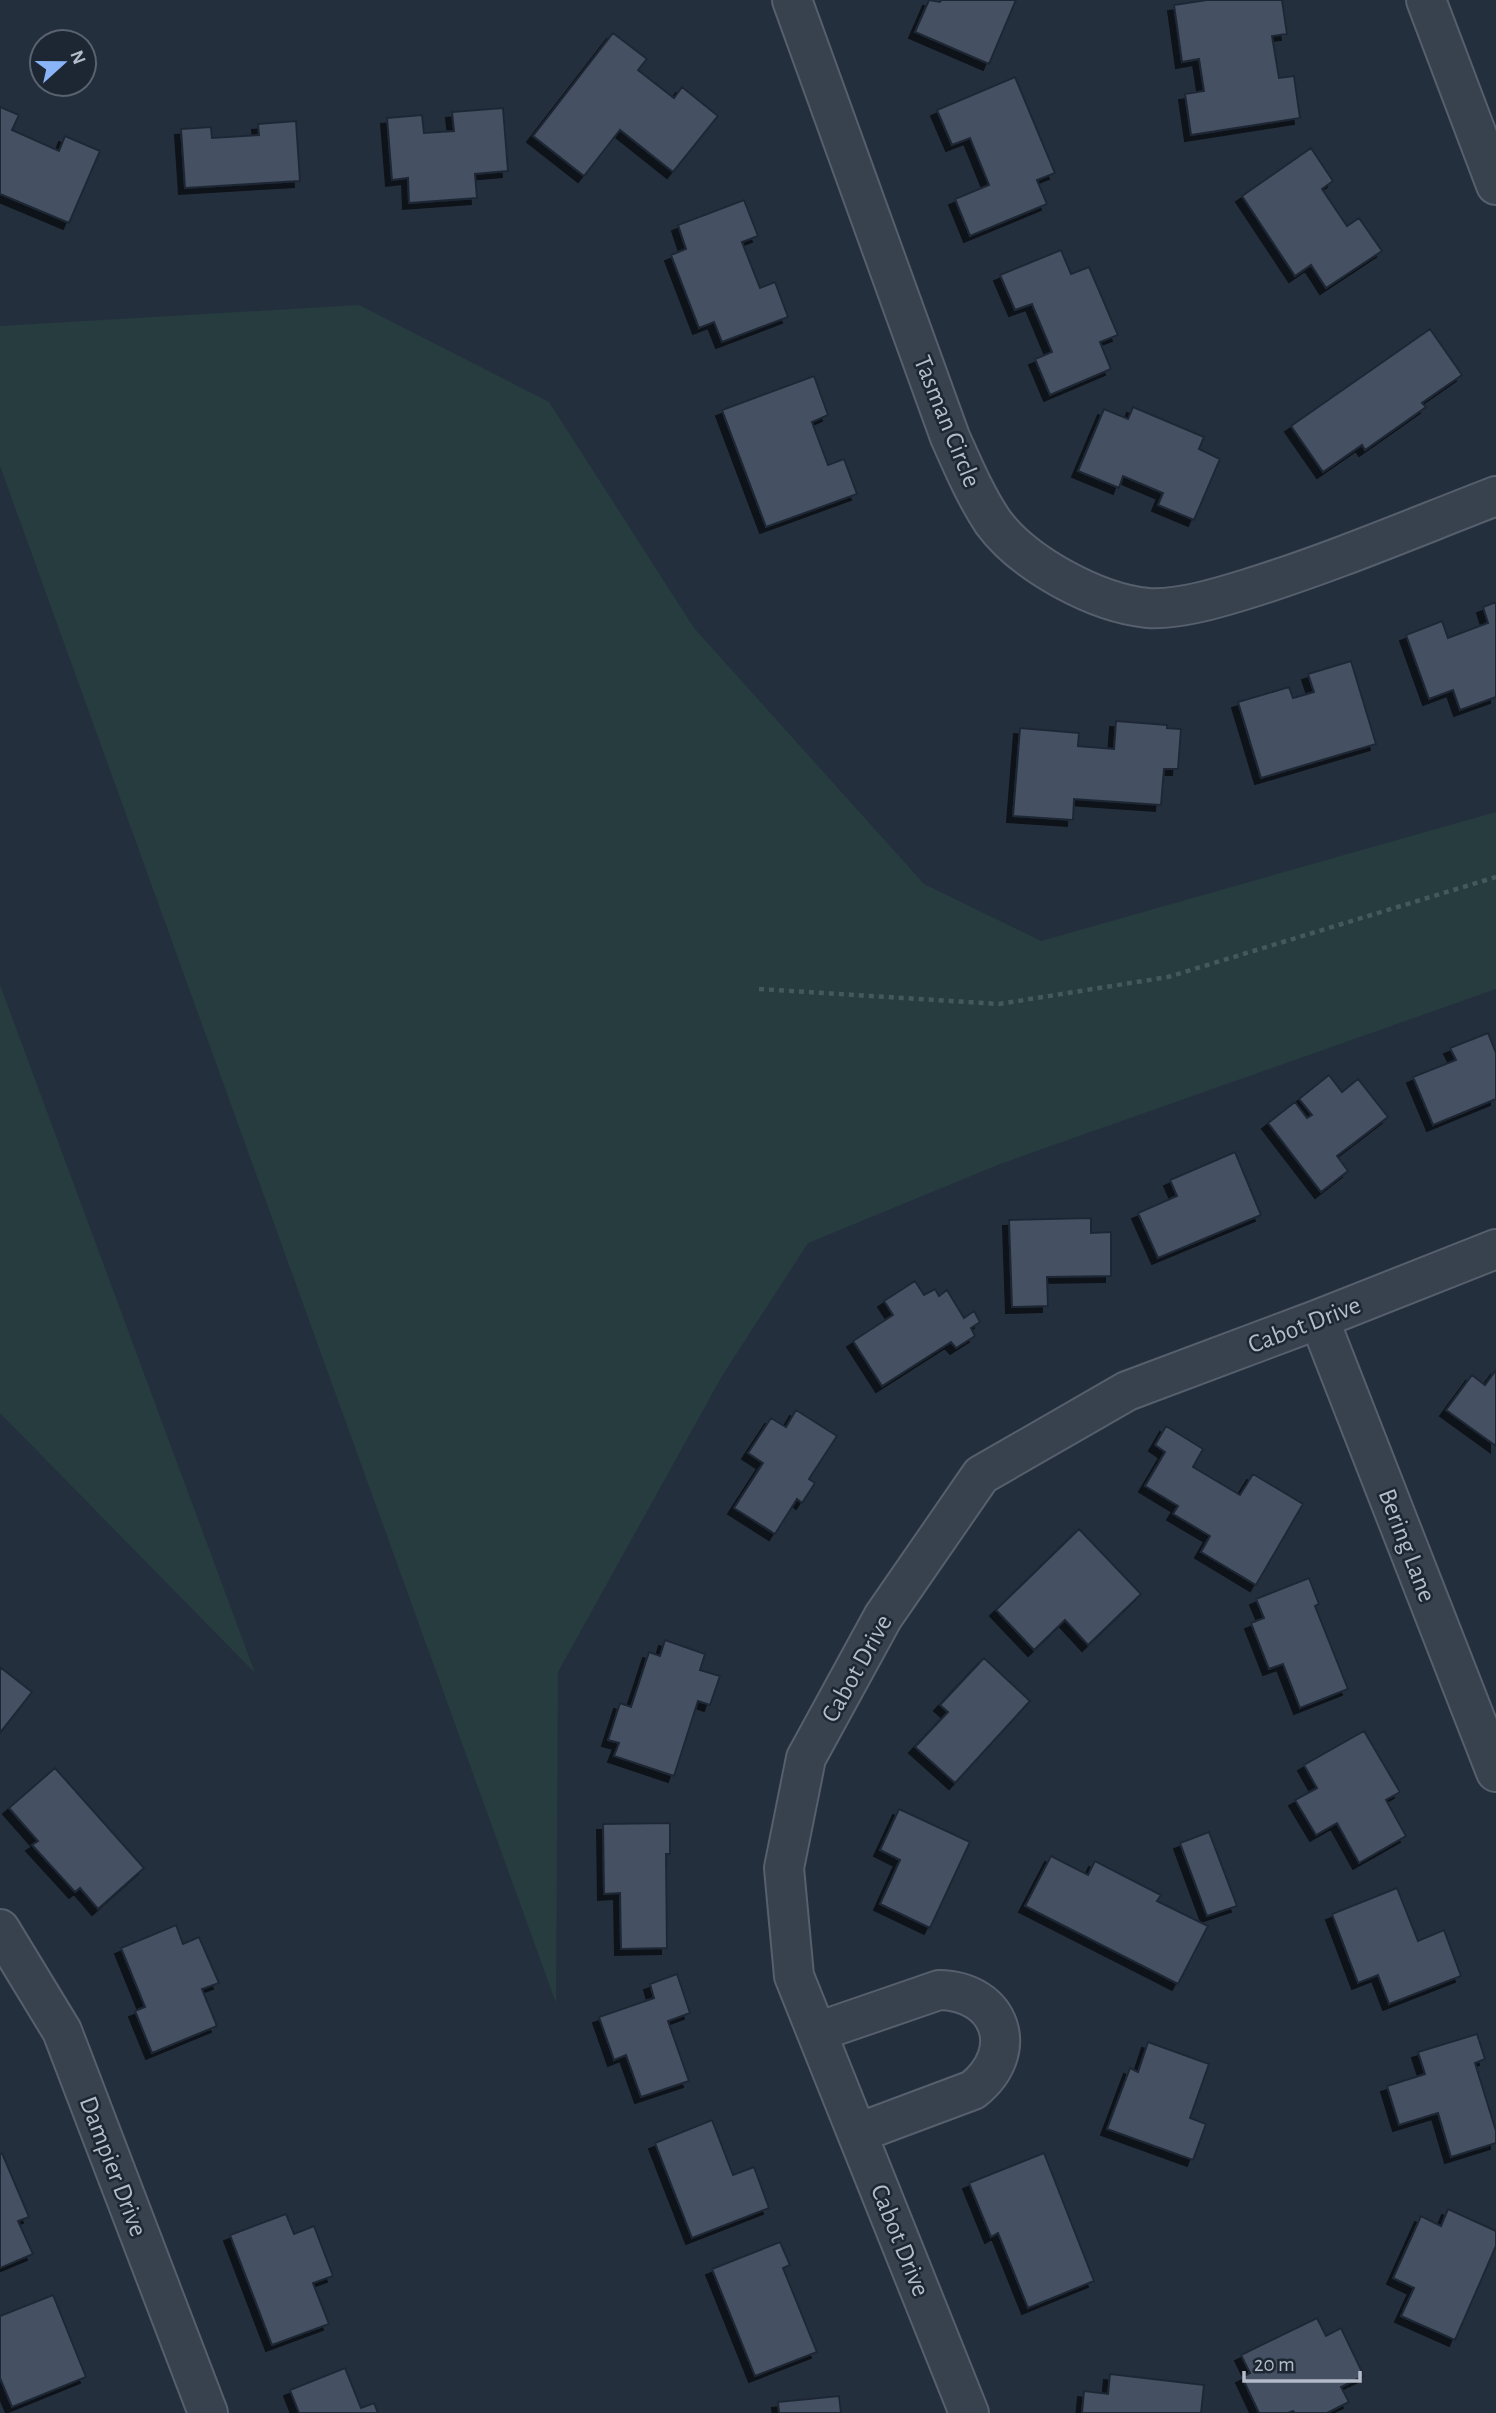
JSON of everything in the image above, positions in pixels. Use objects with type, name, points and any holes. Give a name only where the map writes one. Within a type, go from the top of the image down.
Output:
[{"type":"street","name":"Tasman Circle","points":[[792,0],[950,437],[974,491],[995,524],[1022,552],[1065,580],[1104,597],[1149,608],[1188,604],[1227,595],[1304,570],[1496,496]]},
{"type":"street","points":[[1426,0],[1496,185]]},
{"type":"street","name":"Cabot Drive","points":[[969,2413],[793,1976],[784,1868],[806,1758],[883,1617],[981,1475],[1127,1391],[1319,1319],[1496,1248]]},
{"type":"street","name":"Bering Lane","points":[[1319,1319],[1496,1772]]},
{"type":"street","name":"Dampier Drive","points":[[0,1929],[62,2031],[208,2413]]},
{"type":"street","points":[[817,2032],[939,1990],[954,1990],[973,1996],[989,2009],[997,2023],[1000,2039],[998,2060],[987,2079],[974,2090],[858,2133]]},
{"type":"path","points":[[758,989],[999,1004],[1168,976],[1496,877]]},
{"type":"green space","points":[[359,305],[549,402],[694,628],[924,884],[1041,941],[1496,812],[1496,989],[1000,1164],[808,1243],[722,1376],[558,1672],[556,2003],[0,466],[0,326]]},
{"type":"green space","points":[[0,985],[255,1673],[0,1413]]},
{"type":"building","points":[[929,0],[1016,0],[989,64],[915,32]]},
{"type":"building","points":[[1207,0],[1282,0],[1287,34],[1272,36],[1279,78],[1294,76],[1300,118],[1191,135],[1185,94],[1204,91],[1199,59],[1182,62],[1174,5]]},
{"type":"building","points":[[613,33],[647,59],[638,70],[674,98],[682,87],[718,116],[673,172],[620,130],[584,176],[533,136]]},
{"type":"building","points":[[1015,77],[1055,173],[1037,180],[1047,204],[970,236],[955,199],[989,185],[970,138],[952,145],[937,110]]},
{"type":"building","points":[[0,107],[19,115],[12,130],[59,151],[65,136],[100,151],[69,223],[0,194]]},
{"type":"building","points":[[503,108],[508,171],[475,174],[477,198],[409,203],[408,178],[392,180],[387,118],[422,115],[424,133],[454,131],[452,112]]},
{"type":"building","points":[[296,121],[300,181],[185,188],[181,129],[211,127],[212,138],[259,135],[258,124]]},
{"type":"building","points":[[1311,148],[1333,181],[1322,189],[1347,226],[1359,218],[1382,251],[1326,288],[1311,265],[1295,276],[1242,196]]},
{"type":"building","points":[[744,200],[758,236],[742,242],[760,288],[775,282],[788,317],[722,342],[714,322],[699,328],[671,255],[686,249],[678,225]]},
{"type":"building","points":[[1061,250],[1071,274],[1089,267],[1118,335],[1100,342],[1111,369],[1050,395],[1035,359],[1052,352],[1032,304],[1015,310],[1000,275]]},
{"type":"building","points":[[1430,329],[1462,375],[1422,403],[1426,407],[1365,450],[1362,445],[1323,472],[1291,426]]},
{"type":"building","points":[[814,376],[828,415],[812,422],[828,465],[844,459],[857,494],[766,527],[722,410]]},
{"type":"building","points":[[1133,407],[1204,437],[1199,449],[1220,459],[1194,520],[1158,505],[1163,493],[1123,476],[1119,488],[1078,471],[1104,409],[1128,419]]},
{"type":"building","points":[[1496,602],[1496,697],[1460,710],[1453,690],[1429,699],[1406,635],[1442,621],[1448,638],[1488,623],[1483,607]]},
{"type":"building","points":[[1351,661],[1376,744],[1261,778],[1238,702],[1289,687],[1293,698],[1314,692],[1308,674]]},
{"type":"building","points":[[1116,721],[1167,725],[1167,728],[1181,729],[1178,769],[1164,769],[1161,805],[1074,799],[1073,820],[1013,816],[1020,728],[1079,733],[1078,746],[1114,749]]},
{"type":"building","points":[[1488,1033],[1496,1053],[1496,1099],[1433,1125],[1413,1077],[1456,1060],[1450,1048]]},
{"type":"building","points":[[1329,1075],[1342,1092],[1358,1079],[1388,1117],[1337,1156],[1348,1171],[1321,1192],[1268,1123],[1295,1102],[1307,1118],[1312,1115],[1299,1099]]},
{"type":"building","points":[[1235,1152],[1261,1215],[1158,1258],[1138,1213],[1177,1196],[1170,1180]]},
{"type":"building","points":[[1091,1218],[1091,1233],[1111,1232],[1111,1276],[1047,1277],[1048,1306],[1012,1307],[1009,1220]]},
{"type":"building","points":[[915,1281],[924,1295],[935,1289],[939,1296],[947,1290],[964,1318],[974,1311],[980,1322],[971,1328],[975,1336],[956,1348],[951,1342],[882,1386],[853,1341],[893,1315],[884,1301]]},
{"type":"building","points":[[1496,1370],[1496,1446],[1446,1410],[1472,1375],[1485,1385]]},
{"type":"building","points":[[796,1410],[837,1436],[809,1479],[815,1483],[802,1503],[797,1499],[775,1534],[734,1508],[763,1463],[748,1453],[771,1418],[786,1427]]},
{"type":"building","points":[[1166,1426],[1203,1449],[1193,1467],[1240,1495],[1253,1474],[1303,1504],[1256,1585],[1201,1552],[1210,1536],[1173,1514],[1178,1506],[1145,1486],[1165,1452],[1155,1445]]},
{"type":"building","points":[[1079,1529],[1141,1594],[1088,1645],[1065,1620],[1034,1650],[996,1610]]},
{"type":"building","points":[[1309,1578],[1319,1604],[1315,1606],[1348,1689],[1300,1708],[1283,1664],[1269,1669],[1251,1623],[1264,1618],[1256,1599]]},
{"type":"building","points":[[665,1640],[705,1654],[700,1670],[720,1676],[710,1705],[698,1701],[674,1776],[614,1756],[619,1743],[608,1740],[620,1703],[631,1707],[649,1652],[660,1656]]},
{"type":"building","points":[[984,1658],[1030,1701],[955,1783],[915,1747],[948,1712],[940,1705]]},
{"type":"building","points":[[0,1667],[32,1692],[0,1733]]},
{"type":"building","points":[[1364,1731],[1400,1792],[1386,1800],[1406,1836],[1359,1863],[1337,1823],[1316,1835],[1295,1800],[1317,1788],[1304,1765]]},
{"type":"building","points":[[55,1768],[144,1868],[98,1909],[80,1888],[75,1892],[32,1845],[38,1841],[9,1808]]},
{"type":"building","points":[[899,1809],[970,1842],[930,1928],[880,1904],[900,1860],[880,1850]]},
{"type":"building","points":[[670,1823],[670,1854],[666,1854],[667,1948],[621,1949],[620,1893],[604,1894],[603,1824]]},
{"type":"building","points":[[1209,1832],[1237,1906],[1207,1916],[1180,1843]]},
{"type":"building","points":[[1051,1856],[1088,1875],[1095,1861],[1161,1895],[1157,1901],[1208,1926],[1178,1984],[1025,1906]]},
{"type":"building","points":[[1397,1888],[1418,1941],[1444,1930],[1461,1976],[1389,2004],[1378,1975],[1358,1983],[1332,1914]]},
{"type":"building","points":[[176,1925],[183,1944],[199,1937],[219,1983],[202,1989],[217,2026],[152,2053],[135,2011],[145,2007],[121,1948]]},
{"type":"building","points":[[677,1974],[690,2013],[668,2021],[689,2081],[641,2097],[626,2055],[614,2060],[599,2017],[654,1998],[650,1984]]},
{"type":"building","points":[[1477,2034],[1485,2059],[1475,2063],[1496,2131],[1496,2143],[1451,2157],[1438,2113],[1399,2125],[1387,2086],[1425,2074],[1418,2052]]},
{"type":"building","points":[[1148,2042],[1209,2064],[1190,2118],[1206,2124],[1193,2160],[1107,2129],[1130,2068],[1138,2072]]},
{"type":"building","points":[[712,2120],[733,2175],[754,2167],[769,2208],[692,2238],[655,2143]]},
{"type":"building","points":[[2,2153],[29,2217],[18,2221],[33,2254],[0,2268],[0,2154]]},
{"type":"building","points":[[1044,2153],[1094,2281],[1028,2308],[998,2233],[991,2237],[969,2183]]},
{"type":"building","points":[[1448,2209],[1496,2231],[1496,2246],[1455,2340],[1401,2316],[1414,2288],[1393,2278],[1421,2216],[1441,2226]]},
{"type":"building","points":[[286,2214],[294,2234],[314,2226],[333,2276],[313,2283],[329,2324],[272,2345],[230,2235]]},
{"type":"building","points":[[780,2242],[790,2265],[783,2268],[817,2352],[755,2376],[712,2269]]},
{"type":"building","points":[[53,2295],[86,2377],[12,2407],[0,2378],[0,2316]]},
{"type":"building","points":[[1317,2318],[1326,2336],[1341,2328],[1364,2376],[1341,2387],[1349,2402],[1327,2413],[1259,2413],[1242,2377],[1250,2373],[1241,2355]]},
{"type":"building","points":[[345,2368],[361,2408],[374,2403],[378,2413],[299,2413],[290,2390]]},
{"type":"building","points":[[1110,2374],[1204,2385],[1201,2413],[1082,2413],[1084,2391],[1108,2394]]},
{"type":"building","points":[[839,2396],[841,2413],[779,2413],[778,2402]]}]
